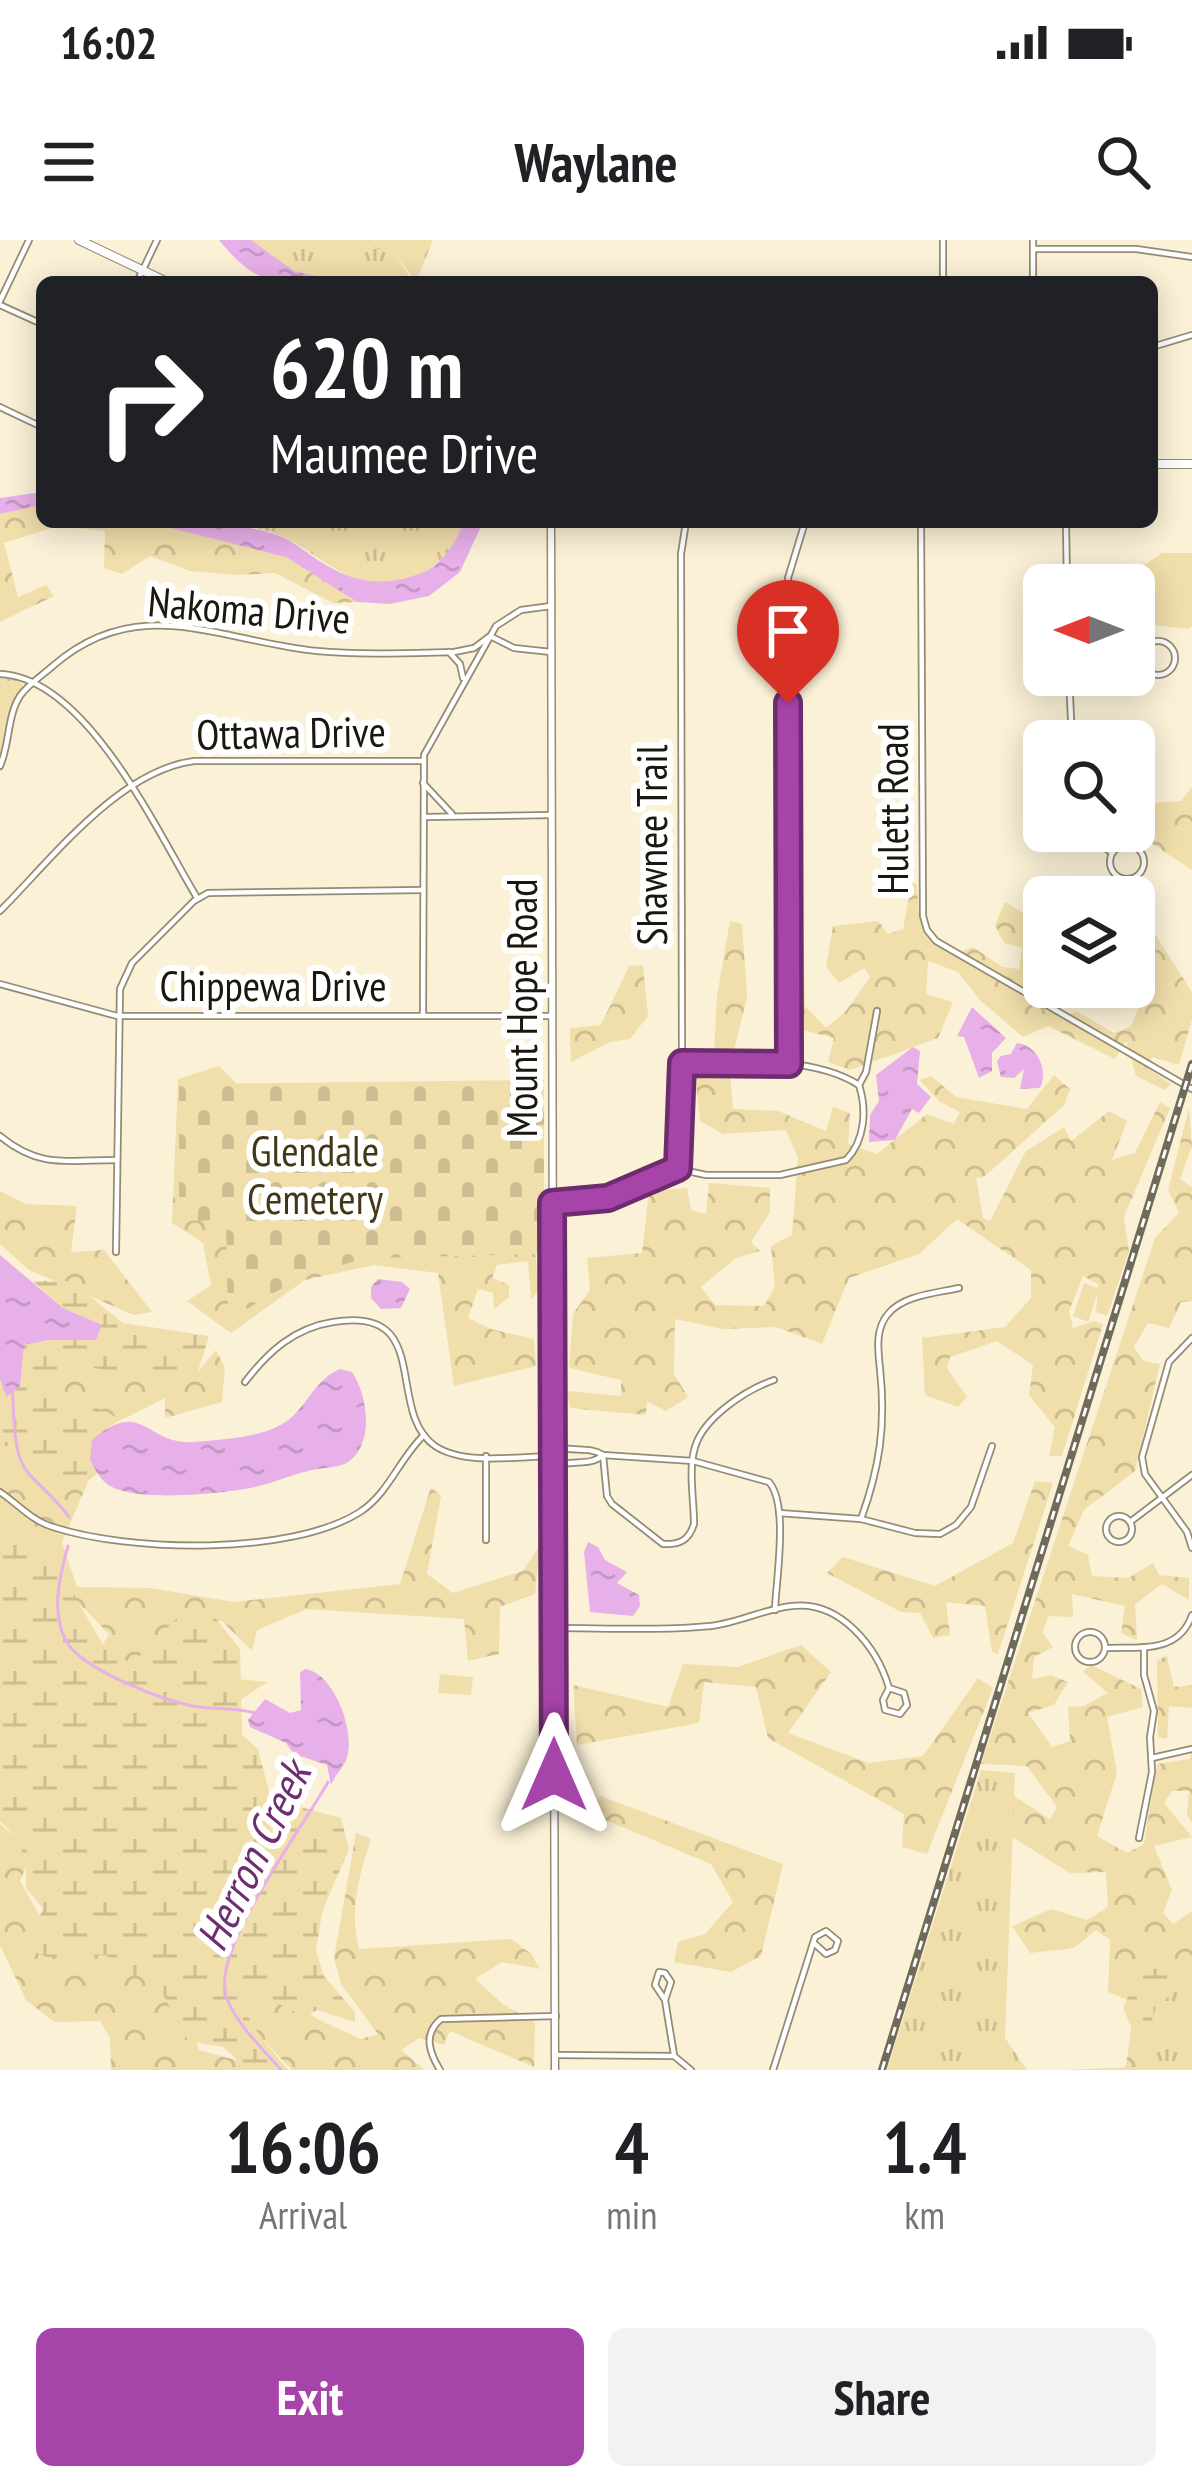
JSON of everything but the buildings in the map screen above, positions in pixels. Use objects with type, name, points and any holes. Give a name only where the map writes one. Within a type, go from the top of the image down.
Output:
[{"type":"main road","points":[[79,240],[154,276]]},
{"type":"main road","points":[[1158,464],[1192,464]]},
{"type":"street","points":[[29,240],[0,303],[36,321]]},
{"type":"street","points":[[140,276],[157,240]]},
{"type":"street","points":[[943,240],[943,276]]},
{"type":"street","points":[[1033,240],[1033,276]]},
{"type":"street","points":[[1136,249],[1137,240]]},
{"type":"street","points":[[1033,249],[1136,249],[1192,257]]},
{"type":"street","points":[[1158,345],[1192,335]]},
{"type":"street","points":[[0,406],[36,424]]},
{"type":"street","name":"Mount Hope Road","points":[[551,528],[556,2070]]},
{"type":"street","name":"Shawnee Trail","points":[[678,1168],[681,554],[685,528]]},
{"type":"street","points":[[789,1064],[788,578],[803,528]]},
{"type":"street","name":"Hulett Road","points":[[921,528],[923,916],[927,930],[952,950],[1192,1089]]},
{"type":"street","points":[[1066,528],[1066,564]]},
{"type":"street","name":"Nakoma Drive","points":[[0,766],[15,706],[34,682],[88,641],[142,626],[200,627],[318,651],[449,652],[474,648],[515,612],[551,606]]},
{"type":"street","points":[[423,1015],[422,761],[490,636],[514,648],[551,652]]},
{"type":"street","points":[[1159,642],[1172,650],[1174,661],[1165,674],[1154,675],[1145,669],[1138,652],[1159,642]]},
{"type":"street","points":[[449,652],[462,669],[462,684]]},
{"type":"street","points":[[0,674],[34,682],[88,728],[130,786],[197,898]]},
{"type":"street","name":"Ottawa Drive","points":[[0,911],[130,786],[159,770],[194,761],[422,761]]},
{"type":"street","points":[[423,782],[452,814]]},
{"type":"street","points":[[423,818],[551,815]]},
{"type":"street","points":[[1127,844],[1138,849],[1144,859],[1142,870],[1133,878],[1117,877],[1110,865],[1112,853],[1127,844]]},
{"type":"street","points":[[116,1252],[117,1016],[132,963],[197,898],[215,891],[423,890]]},
{"type":"street","name":"Chippewa Drive","points":[[0,985],[117,1016],[551,1016]]},
{"type":"street","points":[[552,1203],[608,1198],[678,1168],[706,1174],[780,1175],[847,1160],[860,1141],[859,1085],[878,1011]]},
{"type":"street","points":[[682,1063],[789,1064],[859,1085]]},
{"type":"street","points":[[0,1136],[38,1160],[117,1160]]},
{"type":"street","points":[[861,1519],[882,1448],[881,1326],[898,1305],[959,1288]]},
{"type":"street","points":[[244,1382],[266,1356],[299,1332],[338,1321],[370,1323],[388,1333],[400,1349],[412,1414],[424,1435],[449,1453],[553,1456]]},
{"type":"street","points":[[1192,1338],[1169,1362],[1142,1453],[1145,1474],[1187,1532],[1192,1547]]},
{"type":"street","points":[[603,1455],[612,1504],[650,1536],[672,1545],[686,1539],[694,1524],[696,1444],[709,1425],[754,1387],[774,1380]]},
{"type":"street","points":[[0,1492],[47,1525],[112,1541],[255,1541],[314,1529],[360,1512],[382,1493],[424,1435]]},
{"type":"street","points":[[554,1444],[603,1455],[693,1461],[770,1482],[776,1489],[779,1513],[775,1610]]},
{"type":"street","points":[[779,1513],[861,1519],[928,1535],[956,1526],[971,1507],[992,1447]]},
{"type":"street","points":[[553,1469],[566,1462],[596,1461],[603,1455]]},
{"type":"street","points":[[486,1456],[486,1540]]},
{"type":"street","points":[[1130,1522],[1192,1475]]},
{"type":"street","points":[[1122,1517],[1130,1522],[1132,1532],[1126,1540],[1117,1542],[1109,1536],[1112,1519],[1122,1517]]},
{"type":"street","points":[[554,1628],[641,1630],[716,1625],[796,1605],[836,1615],[856,1630],[890,1688],[904,1693],[907,1705],[900,1714],[885,1710],[883,1700],[890,1688]]},
{"type":"street","points":[[1108,1648],[1144,1648],[1174,1640],[1192,1615]]},
{"type":"street","points":[[1087,1634],[1103,1640],[1108,1648],[1103,1658],[1093,1661],[1079,1657],[1073,1645],[1078,1636],[1087,1634]]},
{"type":"street","points":[[1138,1838],[1154,1707],[1144,1675],[1144,1648]]},
{"type":"street","points":[[1151,1758],[1192,1749]]},
{"type":"street","points":[[773,2070],[814,1944]]},
{"type":"street","points":[[665,2000],[674,2056]]},
{"type":"street","points":[[440,2070],[429,2039],[441,2019],[556,2016]]},
{"type":"street","points":[[556,2055],[674,2056],[691,2070]]},
{"type":"green space","points":[[251,240],[347,240],[395,254],[409,276],[313,276],[266,255]]},
{"type":"green space","points":[[347,240],[433,240],[418,276],[412,276],[395,254]]},
{"type":"green space","points":[[36,506],[36,528],[52,528],[4,543],[18,597],[46,585],[54,596],[0,622],[0,514]]},
{"type":"green space","points":[[77,528],[175,528],[286,557],[357,602],[333,603],[275,573],[190,571],[150,556],[122,574],[104,568],[105,531]]},
{"type":"green space","points":[[254,528],[461,528],[449,551],[424,572],[376,584],[340,571],[280,535]]},
{"type":"green space","points":[[1162,553],[1192,553],[1192,626],[1188,629],[1155,625],[1155,564],[1146,564]]},
{"type":"green space","points":[[0,678],[19,680],[23,685],[11,707],[0,755]]},
{"type":"green space","points":[[1192,787],[1192,870],[1155,846],[1155,803],[1181,801]]},
{"type":"green space","points":[[912,883],[917,884],[923,926],[932,940],[952,955],[973,947],[1002,967],[1019,969],[1022,948],[1004,943],[995,925],[1005,902],[1023,913],[1023,1008],[1061,1008],[1061,1019],[1076,1011],[1114,1033],[1131,1026],[1139,1008],[1155,1008],[1155,934],[1192,992],[1192,1019],[1179,1065],[1153,1057],[1143,1065],[1171,1084],[1165,1090],[1136,1076],[1126,1041],[1115,1059],[1048,1026],[1023,1037],[980,1000],[958,972],[928,961],[926,994],[953,1002],[938,1038],[850,1070],[828,1062],[834,1038],[795,1028],[797,944],[803,945],[805,1006],[826,1028],[846,1011],[870,977],[864,968],[839,983],[826,967],[833,926],[878,921],[888,934],[903,929]]},
{"type":"green space","points":[[730,921],[742,924],[747,997],[732,1059],[714,1055],[717,996]]},
{"type":"green space","points":[[643,965],[648,1016],[630,1039],[610,1042],[571,1062],[570,1028],[601,1025],[629,966]]},
{"type":"green space","name":"Glendale Cemetery","points":[[219,1066],[242,1089],[534,1227],[538,1291],[531,1300],[528,1261],[497,1265],[492,1278],[509,1285],[509,1297],[494,1309],[493,1293],[478,1289],[468,1318],[534,1339],[536,1366],[454,1386],[438,1273],[374,1265],[305,1280],[231,1333],[187,1301],[211,1285],[203,1243],[172,1223],[178,1079]]},
{"type":"green space","points":[[730,1074],[733,1109],[778,1111],[826,1131],[833,1107],[850,1113],[848,1144],[877,1154],[927,1114],[954,1124],[960,1112],[940,1102],[920,1080],[931,1076],[956,1097],[1027,1109],[1054,1075],[1070,1089],[1064,1105],[984,1177],[976,1178],[983,1218],[990,1221],[1026,1151],[1064,1127],[1071,1141],[1109,1111],[1127,1121],[1112,1160],[1135,1153],[1160,1102],[1170,1108],[1124,1217],[1129,1251],[1107,1316],[1096,1312],[1098,1284],[1083,1276],[1069,1311],[1073,1328],[1094,1321],[1103,1324],[1062,1456],[1049,1456],[1055,1427],[1029,1395],[1033,1365],[997,1341],[950,1357],[947,1368],[967,1397],[958,1407],[925,1395],[922,1338],[1005,1327],[1031,1298],[1031,1270],[957,1219],[919,1254],[849,1278],[822,1344],[776,1327],[722,1329],[675,1319],[674,1374],[688,1397],[666,1411],[647,1401],[646,1415],[570,1408],[567,1391],[621,1396],[621,1380],[569,1368],[573,1314],[590,1290],[587,1258],[642,1253],[649,1191],[687,1188],[691,1210],[706,1214],[709,1183],[770,1188],[770,1212],[751,1242],[760,1251],[736,1258],[701,1287],[715,1305],[764,1306],[775,1286],[771,1246],[792,1235],[798,1158],[786,1130],[723,1134],[700,1121],[695,1075]]},
{"type":"green space","name":"Glendale Cemetery","points":[[544,1080],[544,1254],[366,1258],[301,1277],[228,1320],[226,1220],[179,1221],[179,1084]]},
{"type":"green space","points":[[1189,1108],[1192,1146],[1180,1179],[1192,1187],[1192,1301],[1181,1302],[1169,1328],[1148,1323],[1134,1347],[1143,1361],[1160,1364],[1135,1471],[1084,1510],[1068,1546],[1088,1555],[1092,1576],[1128,1578],[1153,1563],[1159,1575],[1189,1578],[1189,1600],[1162,1584],[1135,1604],[1137,1640],[1121,1633],[1125,1606],[1072,1594],[1073,1617],[1049,1616],[1042,1632],[1053,1647],[1034,1657],[1032,1679],[1051,1675],[1068,1682],[1054,1705],[1028,1713],[1052,1747],[1070,1741],[1068,1707],[1084,1706],[1108,1693],[1083,1672],[1091,1665],[1141,1689],[1143,1707],[1107,1717],[1117,1773],[1097,1836],[1127,1853],[1144,1844],[1157,1764],[1190,1759],[1192,1746],[1192,1823],[1187,1815],[1189,1791],[1172,1791],[1164,1803],[1192,1837],[1154,1846],[1172,1890],[1163,1913],[1173,1924],[1192,1911],[1192,1968],[1183,1967],[1192,2070],[1119,2070],[1126,2066],[1135,2003],[1108,1992],[1110,1940],[1096,1930],[1074,1948],[1030,1953],[1012,1926],[1051,1909],[1087,1920],[1108,1907],[1106,1872],[1070,1873],[998,1828],[1014,1796],[1050,1819],[1057,1807],[1027,1766],[981,1764],[1155,1238],[1179,1213],[1168,1190]]},
{"type":"green space","points":[[0,1191],[26,1204],[77,1206],[71,1252],[104,1250],[152,1312],[134,1315],[29,1270],[0,1244]]},
{"type":"green space","points":[[33,1281],[71,1281],[123,1323],[209,1336],[197,1374],[146,1380],[82,1365],[55,1386],[121,1420],[107,1428],[90,1460],[98,1473],[89,1480],[39,1480],[0,1434],[0,1380],[7,1396],[23,1345],[96,1340],[101,1325],[63,1308]]},
{"type":"green space","points":[[1084,1283],[1099,1289],[1088,1322],[1073,1316]]},
{"type":"green space","points":[[216,1350],[225,1368],[222,1402],[165,1418],[165,1398],[121,1420],[54,1387],[82,1365],[146,1380],[196,1374]]},
{"type":"green space","points":[[0,1434],[39,1480],[89,1480],[62,1542],[77,1587],[150,1588],[234,1602],[400,1584],[431,1487],[441,1496],[427,1574],[453,1593],[523,1571],[540,1545],[535,1594],[500,1607],[499,1654],[468,1661],[464,1619],[307,1609],[257,1630],[252,1651],[222,1621],[181,1628],[237,1679],[268,1682],[238,1701],[94,1660],[109,1634],[56,1580],[0,1541]]},
{"type":"green space","points":[[1035,1481],[1053,1483],[998,1654],[992,1652],[985,1606],[946,1602],[950,1635],[933,1638],[920,1613],[901,1612],[827,1573],[843,1557],[935,1586],[1013,1543]]},
{"type":"green space","points":[[0,1527],[9,1537],[55,1561],[103,1645],[132,1664],[177,1618],[213,1615],[240,1649],[242,1735],[258,1749],[271,1799],[341,1818],[349,1849],[322,1912],[316,1951],[324,1976],[355,2012],[355,2022],[317,2010],[304,2017],[268,1998],[244,2010],[288,2070],[248,2070],[223,2047],[188,2041],[151,1972],[133,1976],[106,1955],[47,1957],[24,1948],[43,1909],[26,1888],[26,1867],[18,1843],[0,1821]]},
{"type":"green space","points":[[801,1645],[831,1672],[788,1733],[869,1763],[923,1756],[978,1678],[993,1688],[927,1854],[902,1847],[904,1814],[768,1738],[756,1687],[704,1682],[699,1723],[577,1745],[573,1685],[668,1707],[683,1664],[738,1667]]},
{"type":"green space","points":[[1167,1656],[1174,1687],[1192,1685],[1192,1708],[1169,1706],[1167,1739],[1158,1737],[1157,1660]]},
{"type":"green space","points":[[440,1674],[473,1677],[471,1695],[438,1693]]},
{"type":"green space","points":[[981,1770],[1015,1773],[1005,2038],[1027,2070],[887,2070]]},
{"type":"green space","points":[[600,1796],[783,1864],[761,1956],[731,1972],[674,1962],[678,1942],[705,1934],[733,1902],[711,1864],[591,1814]]},
{"type":"green space","points":[[0,1824],[32,1852],[20,1881],[56,1945],[274,1987],[317,2019],[361,2039],[378,2034],[341,1984],[334,1958],[356,1833],[371,1839],[355,1907],[359,1949],[511,1939],[530,1953],[540,1969],[502,1962],[475,1979],[504,2005],[535,2023],[534,2067],[450,2031],[444,2045],[419,2038],[401,2050],[425,2070],[292,2070],[233,2008],[179,1987],[199,2050],[258,2070],[111,2070],[110,2038],[100,2021],[54,2022],[26,2000],[0,1945]]},
{"type":"green space","points":[[1192,1968],[1192,2070],[1150,2070],[1123,2008],[1140,1970]]},
{"type":"green space","points":[[1187,1981],[1192,1983],[1192,2070],[1060,2070],[1138,2067],[1156,2007]]},
{"type":"water","points":[[219,240],[251,240],[294,271],[316,276],[260,276]]},
{"type":"water","points":[[36,493],[36,506],[0,514],[0,498]]},
{"type":"water","points":[[171,528],[259,530],[286,539],[337,571],[378,582],[430,569],[448,552],[461,528],[480,528],[460,572],[429,596],[390,604],[357,602],[286,557]]},
{"type":"water","points":[[972,1007],[1006,1038],[992,1053],[992,1071],[979,1078],[964,1037],[957,1036]]},
{"type":"water","points":[[1017,1043],[1030,1048],[1039,1060],[1040,1088],[1020,1089],[1024,1069],[1014,1078],[1001,1077],[997,1061],[1011,1054]]},
{"type":"water","points":[[913,1047],[920,1051],[917,1084],[931,1097],[919,1113],[912,1109],[895,1140],[869,1142],[870,1115],[879,1101],[876,1075]]},
{"type":"water","points":[[0,1255],[63,1308],[102,1325],[96,1340],[24,1345],[20,1386],[7,1397],[0,1380]]},
{"type":"water","points":[[378,1279],[402,1282],[410,1289],[401,1308],[381,1309],[371,1298],[371,1287]]},
{"type":"water","points":[[340,1369],[352,1372],[357,1381],[366,1416],[359,1450],[343,1465],[245,1489],[172,1495],[117,1489],[103,1481],[90,1460],[92,1440],[123,1422],[194,1442],[273,1428],[294,1415],[320,1383]]},
{"type":"water","points":[[588,1542],[598,1547],[605,1560],[627,1572],[617,1583],[639,1595],[640,1606],[633,1616],[590,1612],[584,1552]]},
{"type":"water","points":[[305,1669],[316,1673],[334,1692],[346,1721],[349,1749],[331,1785],[327,1765],[294,1754],[286,1743],[250,1727],[248,1720],[265,1699],[290,1713],[301,1710],[300,1673]]},
{"type":"waterway","name":"Herron Creek","points":[[12,1388],[23,1466],[69,1517]]},
{"type":"waterway","name":"Herron Creek","points":[[68,1546],[58,1604],[61,1628],[73,1650],[124,1682],[165,1698],[255,1713]]},
{"type":"waterway","name":"Herron Creek","points":[[281,2070],[236,2016],[226,1996],[225,1975],[245,1919],[328,1782]]},
{"type":"railway","points":[[882,2070],[1192,1064]]},
{"type":"route","points":[[554,1775],[552,1203],[608,1198],[678,1168],[682,1063],[789,1064],[788,703]]}]
